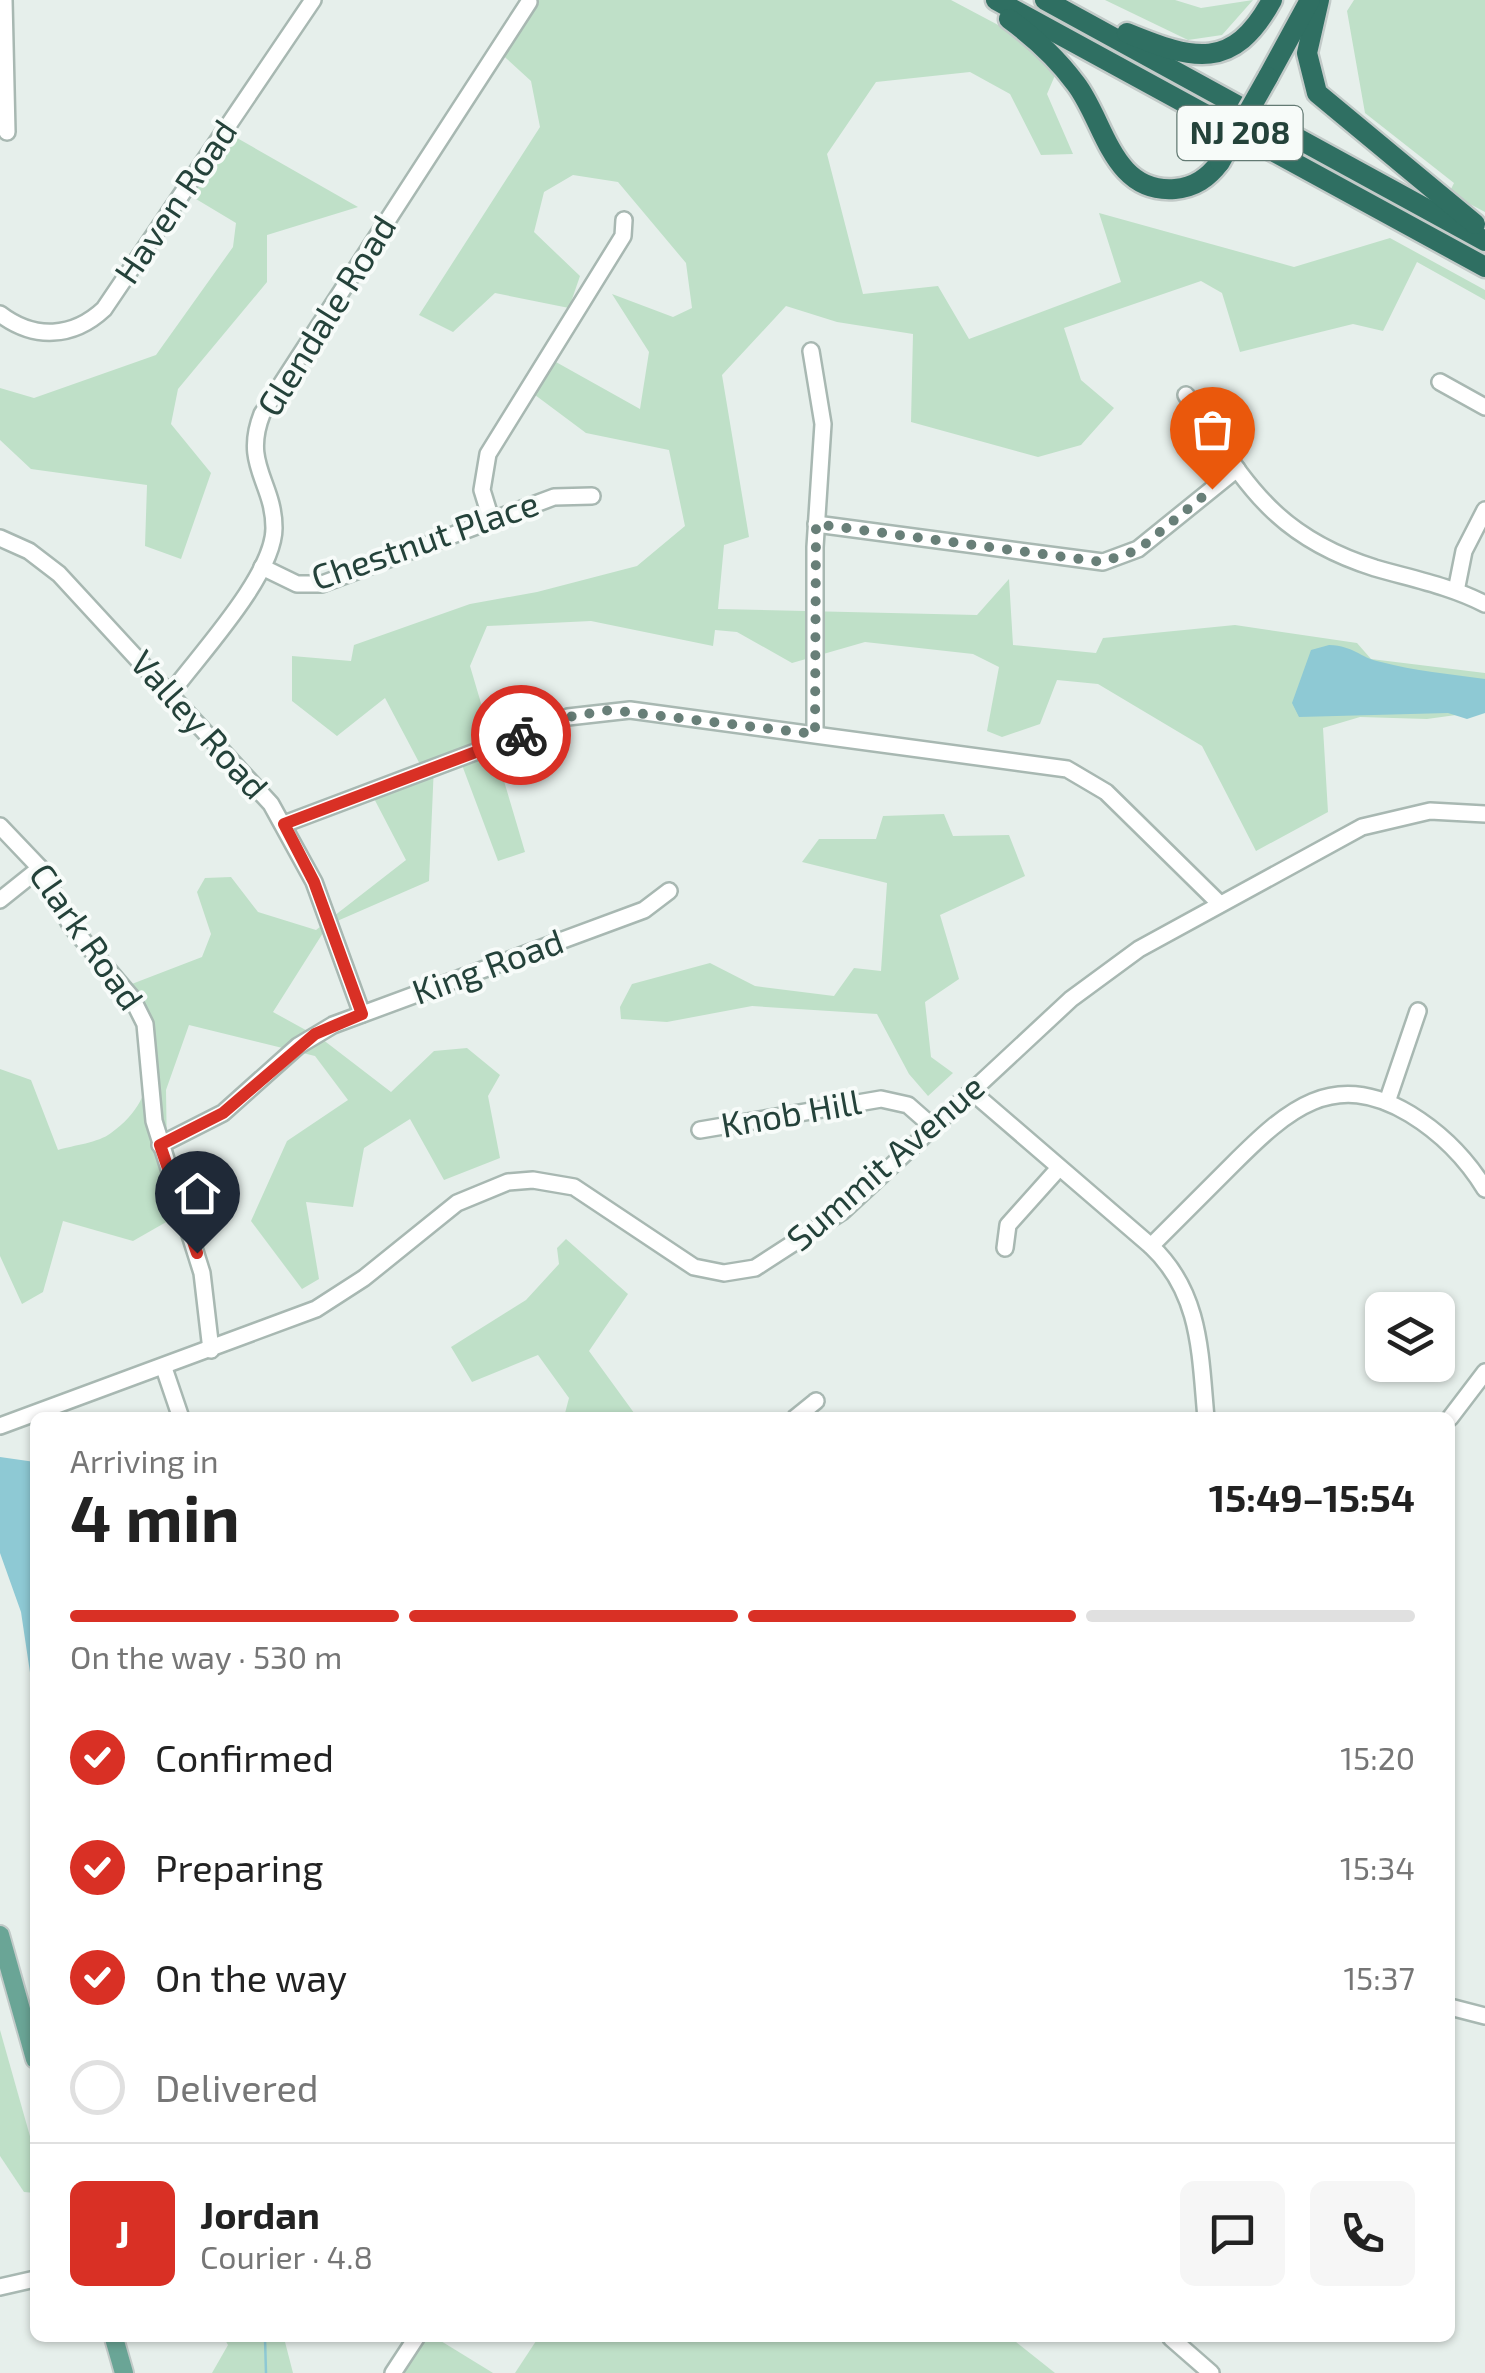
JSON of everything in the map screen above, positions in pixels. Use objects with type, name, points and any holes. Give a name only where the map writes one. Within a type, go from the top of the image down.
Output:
[{"type":"highway","points":[[984,0],[1060,64],[1091,107],[1117,162],[1134,178],[1156,188],[1178,188],[1199,182],[1220,162],[1310,0]]},
{"type":"highway","name":"NJ 208","points":[[996,0],[1485,267]]},
{"type":"highway","name":"NJ 208","points":[[1044,0],[1485,241]]},
{"type":"highway","points":[[1058,0],[1154,44],[1208,56],[1240,42],[1272,0]]},
{"type":"highway","points":[[1319,0],[1307,62],[1317,93],[1485,231]]},
{"type":"main road","points":[[0,1936],[30,2041]]},
{"type":"main road","points":[[115,2342],[124,2373]]},
{"type":"street","points":[[4,0],[7,132]]},
{"type":"street","name":"Haven Road","points":[[0,314],[30,331],[56,333],[84,325],[104,309],[313,0]]},
{"type":"street","name":"Glendale Road","points":[[171,693],[262,567],[274,528],[254,459],[262,414],[530,2]]},
{"type":"street","points":[[491,520],[482,490],[488,454],[623,236],[624,220]]},
{"type":"street","points":[[811,351],[823,424],[816,524],[815,734]]},
{"type":"street","points":[[1440,382],[1485,408]]},
{"type":"street","points":[[1186,395],[1274,516],[1302,536],[1350,559],[1456,591],[1485,604]]},
{"type":"street","points":[[816,524],[1102,562],[1138,550],[1237,469]]},
{"type":"street","name":"Chestnut Place","points":[[262,567],[297,584],[322,584],[554,497],[592,496]]},
{"type":"street","points":[[1456,591],[1464,551],[1485,510]]},
{"type":"street","name":"Valley Road","points":[[0,538],[29,551],[60,574],[252,778],[284,824],[314,882],[362,1014]]},
{"type":"street","points":[[284,824],[589,712],[630,710],[1067,769],[1106,792],[1220,904]]},
{"type":"street","name":"Summit Avenue","points":[[40,1412],[212,1350],[338,1297],[457,1203],[508,1182],[533,1180],[574,1187],[694,1267],[724,1273],[754,1268],[833,1218],[1093,982],[1139,949],[1343,835],[1381,820],[1430,811],[1485,814]]},
{"type":"street","name":"Clark Road","points":[[0,826],[40,868],[71,926],[140,1010],[149,1039],[151,1098],[160,1145],[202,1274],[212,1350]]},
{"type":"street","points":[[0,900],[40,868]]},
{"type":"street","name":"King Road","points":[[160,1145],[223,1113],[315,1034],[644,910],[670,891]]},
{"type":"street","points":[[1388,1102],[1418,1011]]},
{"type":"street","points":[[972,1091],[1151,1246],[1177,1275],[1193,1308],[1205,1412]]},
{"type":"street","points":[[1151,1246],[1257,1139],[1296,1108],[1338,1094],[1388,1102],[1439,1135],[1485,1189]]},
{"type":"street","name":"Knob Hill","points":[[700,1130],[881,1099],[908,1105],[933,1127]]},
{"type":"street","points":[[1005,1248],[1008,1226],[1059,1168]]},
{"type":"street","points":[[164,1368],[179,1412]]},
{"type":"street","points":[[1455,1412],[1485,1372]]},
{"type":"street","points":[[802,1412],[816,1401]]},
{"type":"street","name":"Summit Avenue","points":[[0,1426],[30,1415]]},
{"type":"street","points":[[1455,2008],[1485,2016]]},
{"type":"street","points":[[0,2287],[30,2280]]},
{"type":"street","points":[[393,2373],[413,2342]]},
{"type":"street","points":[[1178,2342],[1211,2373]]},
{"type":"green space","points":[[528,0],[951,0],[1062,59],[1047,94],[1073,154],[1041,155],[1010,94],[970,72],[876,82],[827,154],[863,294],[938,286],[969,339],[1121,282],[1099,213],[1294,267],[1390,238],[1485,290],[1485,300],[1417,262],[1383,331],[1353,324],[1240,352],[1222,293],[1201,281],[1064,328],[1081,380],[1114,408],[1081,445],[1038,457],[911,422],[913,334],[837,322],[786,306],[722,375],[749,537],[724,545],[718,609],[977,615],[1009,579],[1013,645],[1096,653],[1103,638],[1235,625],[1357,643],[1371,659],[1485,673],[1485,711],[1427,719],[1360,717],[1323,728],[1328,812],[1256,851],[1202,746],[1098,684],[1057,680],[1040,724],[1002,737],[987,731],[999,667],[973,654],[865,642],[792,663],[737,632],[715,630],[713,646],[591,621],[487,626],[470,666],[525,852],[498,861],[459,757],[434,765],[429,881],[328,925],[273,1012],[322,1039],[391,1092],[434,1051],[467,1048],[500,1075],[488,1096],[500,1158],[444,1180],[410,1119],[364,1148],[353,1207],[306,1202],[319,1279],[302,1289],[251,1221],[287,1141],[348,1100],[315,1056],[189,1025],[166,1090],[168,1221],[133,1241],[63,1221],[43,1292],[22,1304],[0,1256],[0,1069],[31,1080],[58,1150],[106,1136],[129,1117],[147,1083],[146,1046],[124,987],[202,957],[211,934],[197,892],[205,878],[231,877],[258,912],[316,930],[406,860],[367,785],[422,768],[385,698],[337,736],[292,701],[292,656],[351,661],[354,645],[470,604],[537,592],[637,566],[685,526],[669,450],[586,433],[523,386],[547,357],[640,409],[649,352],[612,294],[673,317],[692,308],[686,263],[618,182],[573,175],[544,192],[534,232],[580,276],[569,308],[495,293],[453,332],[419,315],[540,127],[531,81],[497,50]]},
{"type":"green space","points":[[1105,0],[1175,0],[1201,8],[1253,0],[1222,35],[1188,40]]},
{"type":"green space","points":[[1354,0],[1485,0],[1485,212],[1449,193],[1454,183],[1365,113],[1347,11]]},
{"type":"green space","points":[[223,130],[358,207],[267,235],[267,282],[178,389],[171,424],[211,473],[181,559],[145,546],[147,485],[31,469],[0,440],[0,388],[34,398],[156,355],[233,247],[236,223],[181,190]]},
{"type":"green space","points":[[944,814],[953,836],[1009,835],[1025,876],[940,915],[959,979],[925,1002],[931,1057],[953,1073],[928,1096],[909,1074],[877,1014],[752,1006],[667,1022],[621,1019],[620,1007],[632,984],[710,963],[755,986],[834,996],[854,968],[881,971],[887,883],[802,862],[819,839],[876,839],[883,816]]},
{"type":"green space","points":[[566,1239],[628,1294],[589,1351],[633,1412],[565,1412],[569,1398],[538,1355],[472,1382],[451,1347],[526,1300],[559,1264],[557,1248]]},
{"type":"green space","points":[[0,2030],[30,2136],[30,2193],[24,2192],[0,2156]]},
{"type":"green space","points":[[226,2342],[285,2342],[293,2373],[212,2373]]},
{"type":"green space","points":[[410,2342],[443,2342],[493,2373],[384,2373]]},
{"type":"green space","points":[[535,2342],[1016,2342],[1055,2373],[515,2373]]},
{"type":"water","points":[[1329,645],[1394,665],[1485,679],[1485,713],[1467,719],[1448,713],[1299,717],[1292,703],[1311,650]]},
{"type":"water","points":[[0,1457],[30,1461],[30,1672],[21,1612],[0,1553]]},
{"type":"waterway","points":[[265,2342],[266,2373]]},
{"type":"way so far","points":[[521,735],[568,717],[610,710],[815,734],[816,524],[1102,562],[1138,550],[1212,489]]},
{"type":"route","points":[[197,1253],[160,1145],[223,1113],[315,1034],[362,1014],[314,882],[284,824],[521,735]]}]
